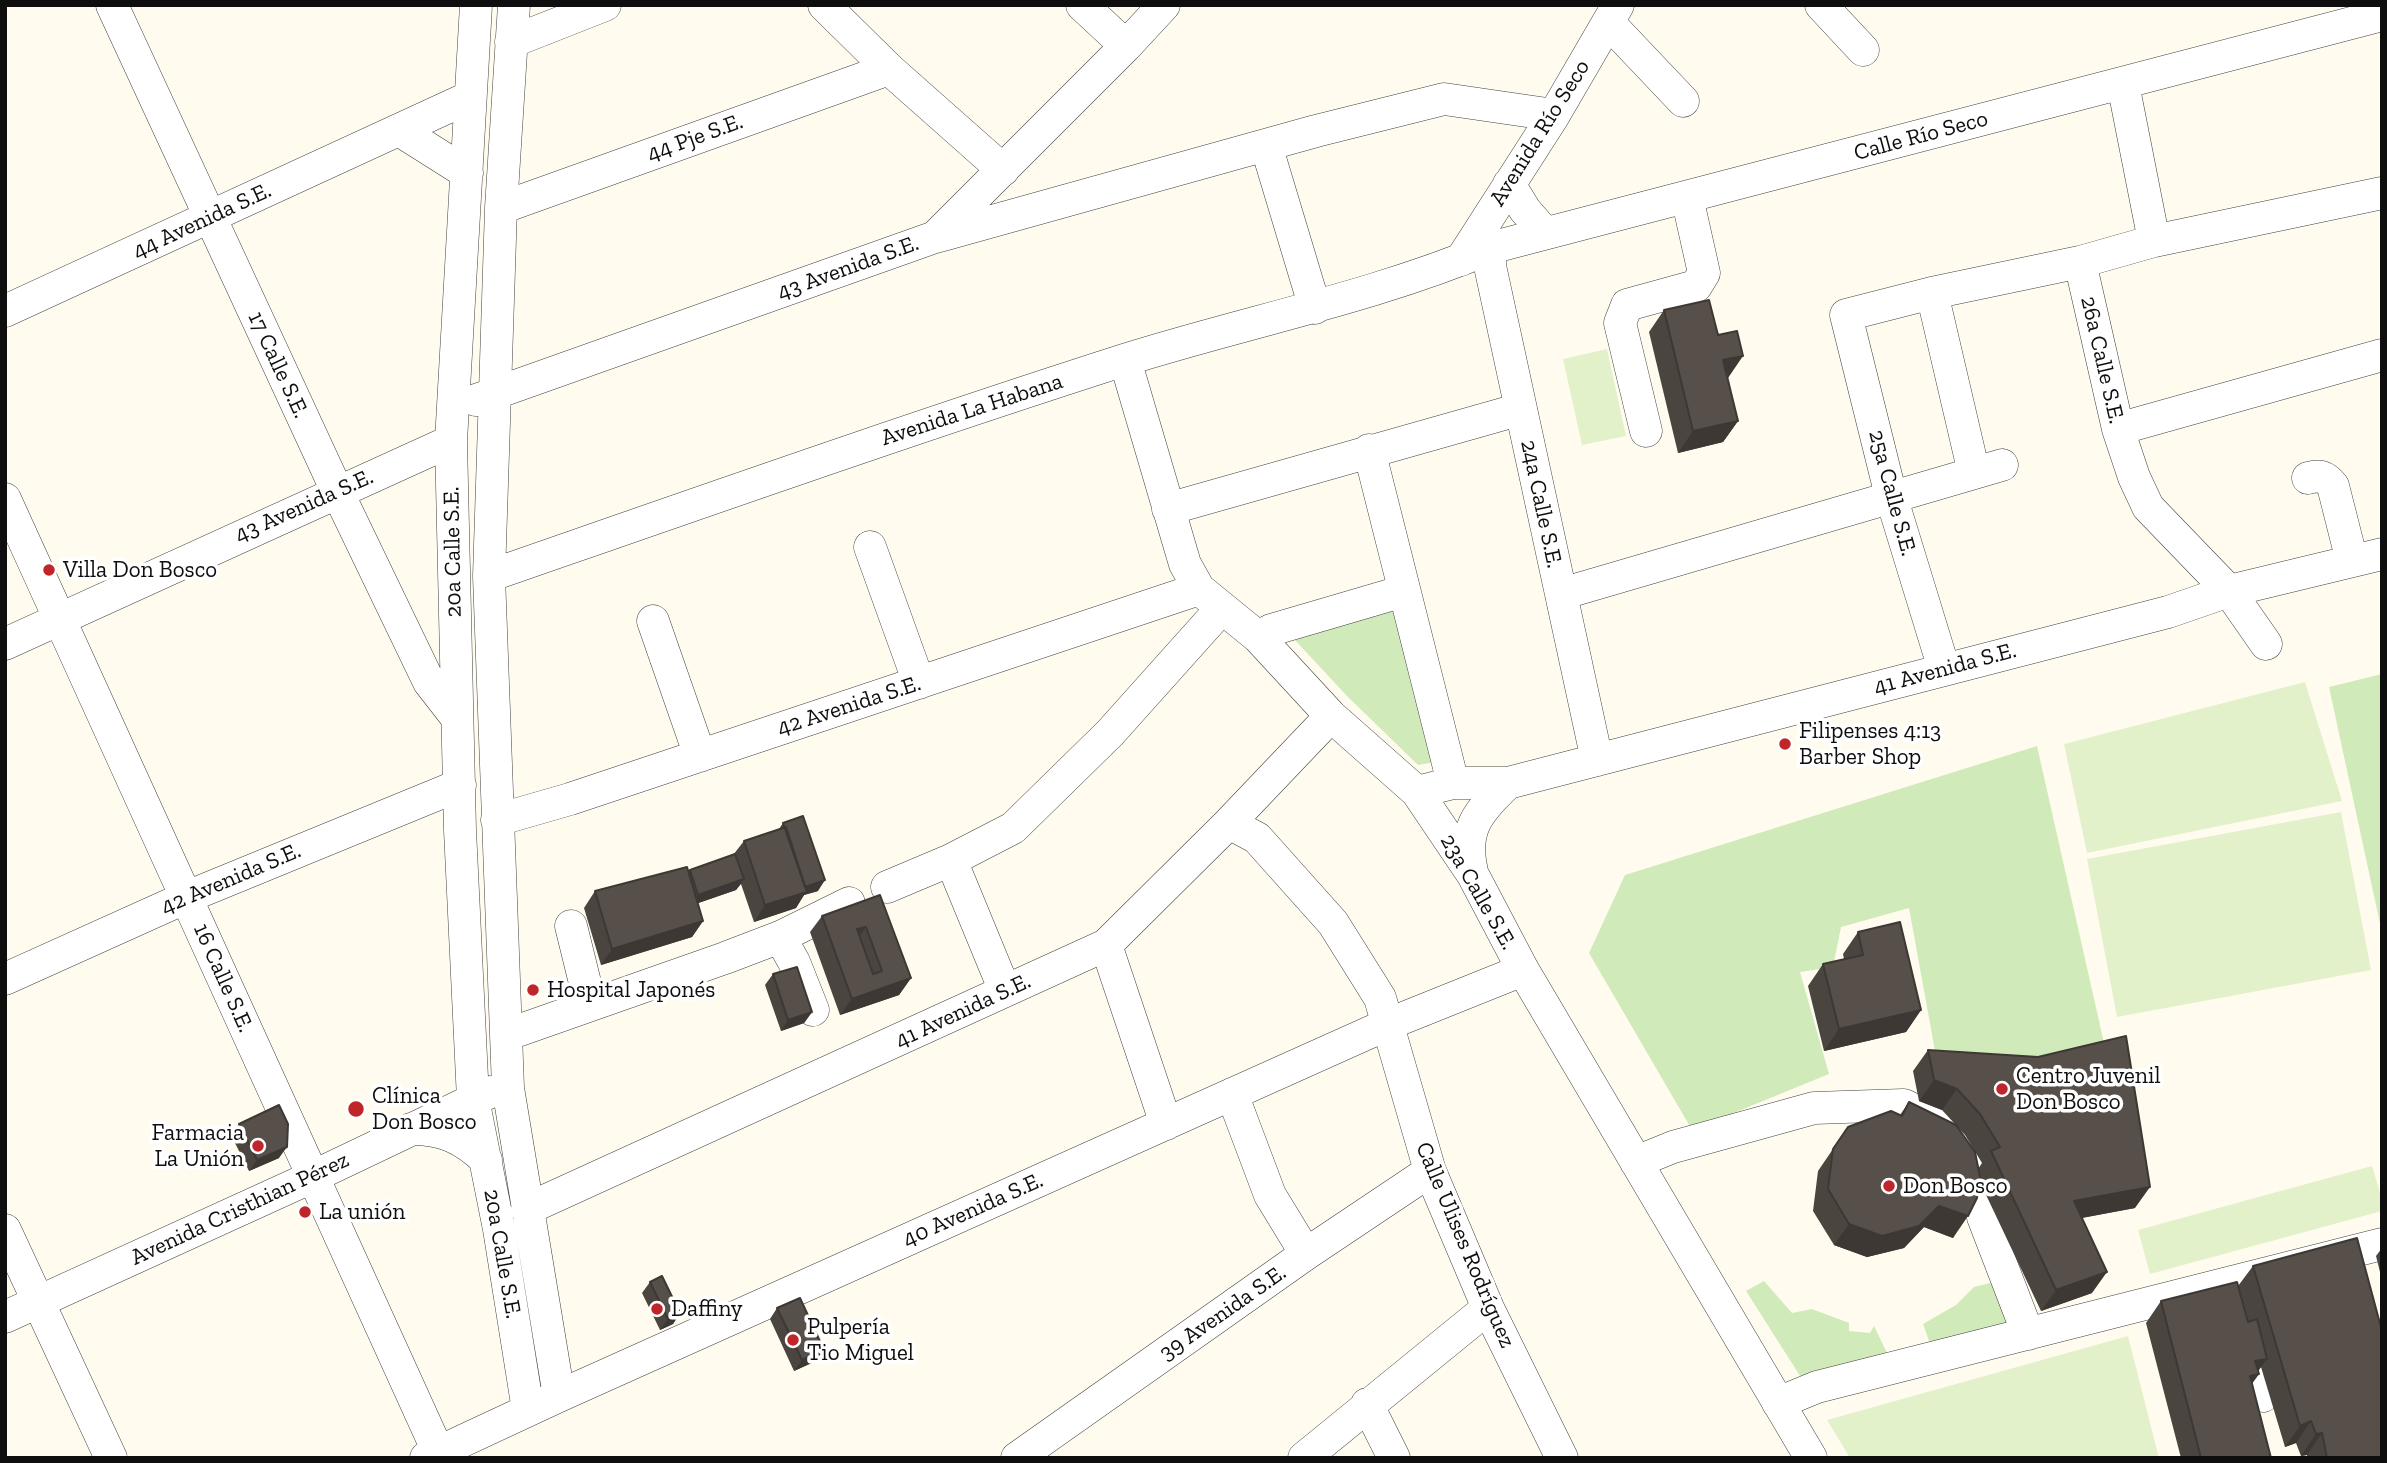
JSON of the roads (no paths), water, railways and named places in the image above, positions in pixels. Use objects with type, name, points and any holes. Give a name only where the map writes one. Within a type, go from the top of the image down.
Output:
[{"type":"street","name":"17 Calle S.E.","points":[[112,5],[337,491],[429,682],[457,718]]},
{"type":"street","name":"20a Calle S.E.","points":[[514,5],[501,208],[489,576],[508,1088],[559,1396]]},
{"type":"street","points":[[511,42],[605,5]]},
{"type":"street","points":[[824,5],[888,69],[1003,170]]},
{"type":"street","points":[[1082,5],[1126,46]]},
{"type":"street","points":[[1821,5],[1863,50]]},
{"type":"street","name":"20a Calle S.E.","points":[[474,7],[455,408],[451,441],[460,830],[473,1098],[499,1229],[528,1410]]},
{"type":"street","name":"43 Avenida S.E.","points":[[455,408],[935,237],[1166,7]]},
{"type":"street","points":[[1613,13],[1683,101]]},
{"type":"street","name":"Avenida Río Seco","points":[[1461,260],[1554,115],[1613,13]]},
{"type":"street","name":"Calle Río Seco","points":[[1461,260],[1490,248],[1545,233],[2382,15]]},
{"type":"street","name":"44 Pje S.E.","points":[[501,208],[888,69]]},
{"type":"street","points":[[2123,84],[2154,241]]},
{"type":"street","name":"44 Avenida S.E.","points":[[5,311],[470,97]]},
{"type":"street","points":[[935,237],[1266,145],[1444,99],[1554,115]]},
{"type":"street","points":[[399,130],[467,173]]},
{"type":"street","points":[[1266,145],[1315,308]]},
{"type":"street","points":[[1509,184],[1525,211],[1545,233]]},
{"type":"street","points":[[1561,594],[1988,469],[1932,293],[2080,262],[2154,241],[2382,193]]},
{"type":"street","points":[[1646,431],[1620,323],[1627,305],[1696,286],[1704,274],[1687,197]]},
{"type":"street","name":"24a Calle S.E.","points":[[1490,248],[1490,266],[1597,760]]},
{"type":"street","name":"Avenida La Habana","points":[[489,576],[891,436],[1125,360],[1315,308],[1461,260]]},
{"type":"street","name":"26a Calle S.E.","points":[[2080,262],[2118,429],[2134,477],[2148,507],[2229,591],[2266,644]]},
{"type":"street","name":"25a Calle S.E.","points":[[1932,293],[1846,315],[1891,496],[1944,669]]},
{"type":"street","points":[[2118,429],[2382,355]]},
{"type":"street","name":"23a Calle S.E.","points":[[1125,360],[1185,564],[1211,598],[1258,637],[1331,716],[1417,792],[1473,876],[1522,970],[1811,1458]]},
{"type":"street","points":[[1168,509],[1521,409]]},
{"type":"street","name":"43 Avenida S.E.","points":[[5,644],[451,441]]},
{"type":"street","points":[[1369,450],[1452,783]]},
{"type":"street","points":[[2308,478],[2320,475],[2333,486],[2367,557]]},
{"type":"street","name":"16 Calle S.E.","points":[[5,499],[187,897],[435,1456]]},
{"type":"street","points":[[870,547],[919,683]]},
{"type":"street","name":"41 Avenida S.E.","points":[[1417,792],[1452,783],[1508,783],[2168,611],[2229,591],[2367,557]]},
{"type":"street","points":[[1258,637],[1271,630],[1404,590]]},
{"type":"street","points":[[887,887],[951,860],[1013,828],[1110,733],[1211,598]]},
{"type":"street","name":"42 Avenida S.E.","points":[[497,820],[570,799],[919,683],[1211,598]]},
{"type":"street","points":[[653,621],[701,756]]},
{"type":"street","name":"41 Avenida S.E.","points":[[527,1209],[1106,945],[1229,823],[1331,716]]},
{"type":"street","points":[[1473,876],[1468,853],[1470,830],[1481,810],[1508,783]]},
{"type":"street","name":"42 Avenida S.E.","points":[[5,979],[187,897],[460,785]]},
{"type":"street","points":[[399,810],[432,813],[460,830]]},
{"type":"street","name":"Calle Ulises Rodríguez","points":[[1229,823],[1258,838],[1333,923],[1380,998],[1430,1171],[1488,1308],[1562,1458]]},
{"type":"street","points":[[951,860],[1006,992]]},
{"type":"street","points":[[506,1035],[780,937],[849,903]]},
{"type":"street","points":[[570,926],[590,1003]]},
{"type":"street","points":[[780,937],[794,962],[813,1010]]},
{"type":"street","points":[[1106,945],[1166,1124]]},
{"type":"street","name":"40 Avenida S.E.","points":[[435,1456],[528,1410],[1386,1025],[1522,970]]},
{"type":"street","points":[[473,1098],[508,1088]]},
{"type":"street","points":[[1232,1094],[1270,1195],[1306,1254]]},
{"type":"street","name":"Avenida Cristhian Pérez","points":[[5,1317],[312,1177],[473,1098]]},
{"type":"street","points":[[1636,1162],[1673,1147],[1814,1108],[1904,1105],[1947,1132],[1972,1168],[1983,1217],[2028,1334]]},
{"type":"street","points":[[411,1129],[432,1129],[452,1135],[471,1145],[486,1160]]},
{"type":"street","name":"39 Avenida S.E.","points":[[1017,1458],[1306,1254],[1430,1171]]},
{"type":"street","points":[[5,1230],[111,1458]]},
{"type":"street","points":[[1778,1403],[1816,1387],[2382,1244]]},
{"type":"street","points":[[2232,1282],[2263,1396]]},
{"type":"street","points":[[1304,1458],[1488,1308]]},
{"type":"street","points":[[1367,1404],[1394,1458]]},
{"type":"place","name":"Villa Don Bosco","points":[[49,570]]},
{"type":"place","name":"Filipenses 4:13 Barber Shop","points":[[1785,744]]},
{"type":"place","name":"Hospital Japonés","points":[[533,990]]},
{"type":"place","name":"Centro Juvenil Don Bosco","points":[[2002,1089]]},
{"type":"place","name":"Clínica Don Bosco","points":[[356,1109]]},
{"type":"place","name":"Farmacia La Unión","points":[[258,1146]]},
{"type":"place","name":"Don Bosco","points":[[1889,1186]]},
{"type":"place","name":"La unión","points":[[305,1212]]},
{"type":"place","name":"Daffiny","points":[[657,1309]]},
{"type":"place","name":"Pulpería Tio Miguel","points":[[793,1340]]}]
